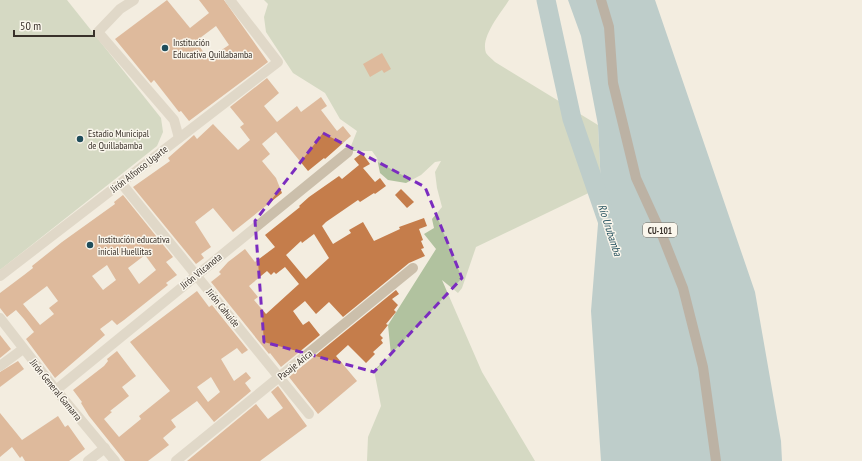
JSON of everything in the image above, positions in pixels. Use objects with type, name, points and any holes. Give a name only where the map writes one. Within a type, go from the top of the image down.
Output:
[{"type":"main road","name":"CU-101","points":[[601,0],[609,27],[613,82],[636,178],[662,235],[683,288],[703,367],[716,461]]},
{"type":"street","points":[[134,0],[120,9],[98,32],[174,120],[179,138]]},
{"type":"street","name":"Jirón Alfonso Ugarte","points":[[0,276],[122,184],[278,62],[230,0]]},
{"type":"street","name":"Jirón Vilcanota","points":[[56,390],[348,152]]},
{"type":"street","name":"Jirón Cahuide","points":[[122,184],[309,414]]},
{"type":"street","name":"Pasaje Arica","points":[[176,461],[413,268]]},
{"type":"street","name":"Jirón General Gamarra","points":[[0,318],[23,349],[105,448],[114,461]]},
{"type":"street","points":[[0,366],[23,349]]},
{"type":"street","points":[[88,461],[105,448]]},
{"type":"highlighted area","points":[[323,133],[425,187],[462,278],[374,372],[264,342],[255,221]]},
{"type":"green space","name":"Estadio Municipal de Quillabamba","points":[[0,0],[67,0],[161,118],[163,132],[157,146],[0,270]]},
{"type":"green space","points":[[264,0],[509,0],[492,25],[486,40],[486,53],[495,62],[598,125],[601,187],[476,247],[462,288],[458,293],[442,280],[482,372],[535,461],[367,461],[368,437],[381,406],[374,370],[391,355],[388,325],[436,249],[424,234],[434,228],[432,219],[442,207],[435,172],[441,161],[435,162],[421,175],[406,183],[388,180],[380,173],[377,158],[372,151],[349,151],[357,131],[340,119],[325,93],[293,73],[266,32],[264,17],[268,4]]},
{"type":"water","points":[[568,0],[655,0],[755,292],[781,441],[782,461],[601,461],[591,311],[601,187],[598,125],[581,36]]},
{"type":"building","points":[[167,0],[190,28],[209,13],[199,0],[224,0],[268,62],[189,121],[181,111],[179,112],[154,80],[151,83],[115,39]],"holes":[[[216,26],[229,45],[208,59],[196,41]]]},
{"type":"building","points":[[382,53],[391,69],[384,73],[382,70],[370,77],[363,64]]},
{"type":"building","points":[[267,78],[279,93],[264,106],[277,122],[297,106],[301,112],[321,97],[327,106],[321,110],[337,131],[343,126],[351,136],[325,159],[324,158],[308,171],[276,132],[262,144],[270,154],[262,161],[276,178],[282,193],[233,232],[213,208],[195,222],[211,247],[201,254],[204,258],[196,264],[133,187],[170,161],[168,158],[194,135],[197,139],[213,124],[238,150],[250,140],[240,127],[244,124],[230,107]]},
{"type":"building","points":[[362,153],[370,164],[363,168],[375,182],[380,178],[386,186],[360,202],[358,200],[322,226],[333,244],[351,233],[349,230],[363,222],[374,241],[400,229],[399,227],[424,218],[427,226],[419,229],[424,248],[421,249],[425,256],[409,263],[343,317],[329,302],[316,314],[305,301],[293,311],[303,325],[309,321],[320,335],[281,367],[211,282],[221,274],[219,272],[228,262],[245,249],[255,262],[275,247],[265,235],[300,207],[299,206],[309,197],[339,176],[342,179],[359,165],[354,159]],"holes":[[[314,234],[329,258],[306,279],[286,255],[301,241],[302,243]],[[285,267],[299,284],[266,314],[254,300],[258,297],[249,286],[267,271],[271,275],[274,272],[276,274]]]},
{"type":"building","points":[[401,189],[414,202],[407,208],[395,195]]},
{"type":"building","points":[[123,195],[173,257],[166,262],[177,275],[166,283],[168,285],[117,325],[112,320],[100,329],[105,335],[55,378],[26,339],[34,332],[24,319],[16,310],[7,317],[0,308],[0,293],[33,268],[32,266],[62,242],[115,204],[114,202]],"holes":[[[145,255],[156,270],[139,284],[128,268]],[[107,265],[116,280],[103,290],[92,276]],[[47,286],[58,301],[49,308],[54,314],[40,325],[23,304]]]},
{"type":"building","points":[[396,290],[399,294],[392,299],[398,305],[394,310],[396,312],[386,324],[388,325],[380,335],[383,338],[381,340],[383,343],[373,352],[375,354],[366,363],[348,345],[336,356],[357,381],[318,414],[289,377]]},
{"type":"building","points":[[197,291],[209,307],[212,305],[248,350],[242,354],[237,348],[221,359],[234,381],[246,372],[251,378],[245,383],[251,391],[214,422],[197,401],[171,420],[176,427],[163,438],[169,445],[148,461],[125,461],[89,416],[81,403],[82,402],[73,390],[104,366],[108,361],[107,359],[117,351],[136,376],[122,387],[129,396],[110,411],[112,412],[104,419],[119,437],[141,419],[139,416],[170,391],[130,342]],"holes":[[[211,377],[220,392],[208,402],[197,387]]]},
{"type":"building","points":[[0,335],[11,349],[0,358]]},
{"type":"building","points":[[18,361],[24,369],[0,387],[0,372]]},
{"type":"building","points":[[278,386],[307,426],[260,461],[187,461],[256,404],[268,419],[283,408],[271,392]]},
{"type":"building","points":[[0,413],[22,440],[58,416],[65,427],[68,425],[85,449],[69,461],[25,461],[22,456],[20,458],[12,447],[0,457]]},
{"type":"waterway","name":"Río Urubamba","points":[[546,0],[572,119],[608,223]]},
{"type":"place","name":"Institución Educativa Quillabamba","points":[[165,48]]},
{"type":"place","name":"Estadio Municipal de Quillabamba","points":[[80,139]]},
{"type":"place","name":"Institución educativa inicial Huellitas","points":[[90,245]]}]
